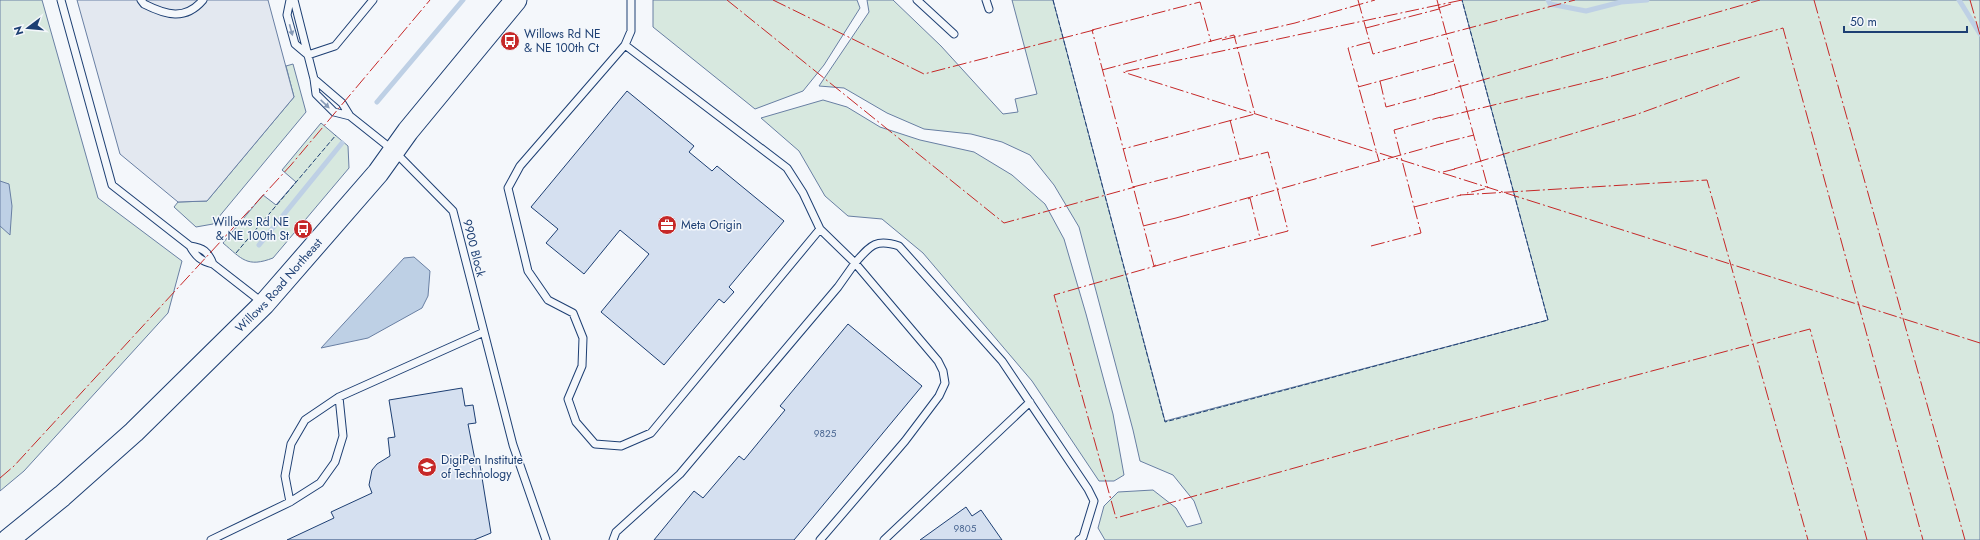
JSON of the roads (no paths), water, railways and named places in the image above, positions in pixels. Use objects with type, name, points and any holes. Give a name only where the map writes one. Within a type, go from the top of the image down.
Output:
[{"type":"main road","name":"Willows Road Northeast","points":[[8,540],[62,496],[134,432],[264,304],[378,173],[394,151],[516,0]]},
{"type":"lane","points":[[60,0],[112,185],[190,246],[196,256],[203,261],[213,264],[264,304]]},
{"type":"lane","points":[[141,0],[144,4],[170,14],[184,13],[198,6],[203,0]]},
{"type":"lane","points":[[290,0],[287,15],[295,44],[308,55],[335,46],[373,0]]},
{"type":"lane","name":"9900 Block","points":[[294,0],[314,79],[316,94],[334,112],[350,116],[394,151],[454,211],[513,445],[546,540]]},
{"type":"lane","points":[[631,0],[631,31],[625,45],[520,166],[508,188],[528,270],[548,300],[574,313],[583,338],[582,366],[568,399],[576,422],[594,444],[621,446],[651,433],[820,229]]},
{"type":"lane","points":[[917,0],[954,34]]},
{"type":"lane","points":[[986,0],[989,9]]},
{"type":"lane","points":[[625,45],[787,168],[803,193],[820,229],[855,263],[938,361],[943,371],[945,383],[939,396],[905,441],[820,540]]},
{"type":"lane","points":[[314,79],[342,104],[350,116]]},
{"type":"lane","points":[[613,540],[616,532],[680,474],[838,287],[855,263],[871,245],[886,242],[899,246],[1002,361],[1088,489],[1094,501],[1083,537],[1078,540]]},
{"type":"lane","points":[[290,502],[285,476],[291,444],[305,420],[339,397],[484,332]]},
{"type":"lane","points":[[211,540],[290,502],[320,483],[335,462],[342,436],[339,397]]},
{"type":"lane","points":[[884,540],[1030,402]]},
{"type":"water","points":[[0,181],[9,184],[12,206],[10,235],[0,226]]},
{"type":"water","points":[[414,257],[430,271],[428,296],[422,308],[368,338],[321,348],[404,258]]},
{"type":"waterway","points":[[377,102],[463,0]]},
{"type":"waterway","points":[[1548,0],[1550,4],[1586,11],[1621,2],[1647,0]]},
{"type":"waterway","points":[[1959,0],[1980,34]]},
{"type":"waterway","points":[[259,245],[342,143]]},
{"type":"place","name":"Willows Rd NE & NE 100th Ct","points":[[510,41]]},
{"type":"place","name":"Meta Origin","points":[[667,225]]},
{"type":"place","name":"Willows Rd NE & NE 100th St","points":[[303,229]]},
{"type":"place","name":"DigiPen Institute of Technology","points":[[427,467]]}]
